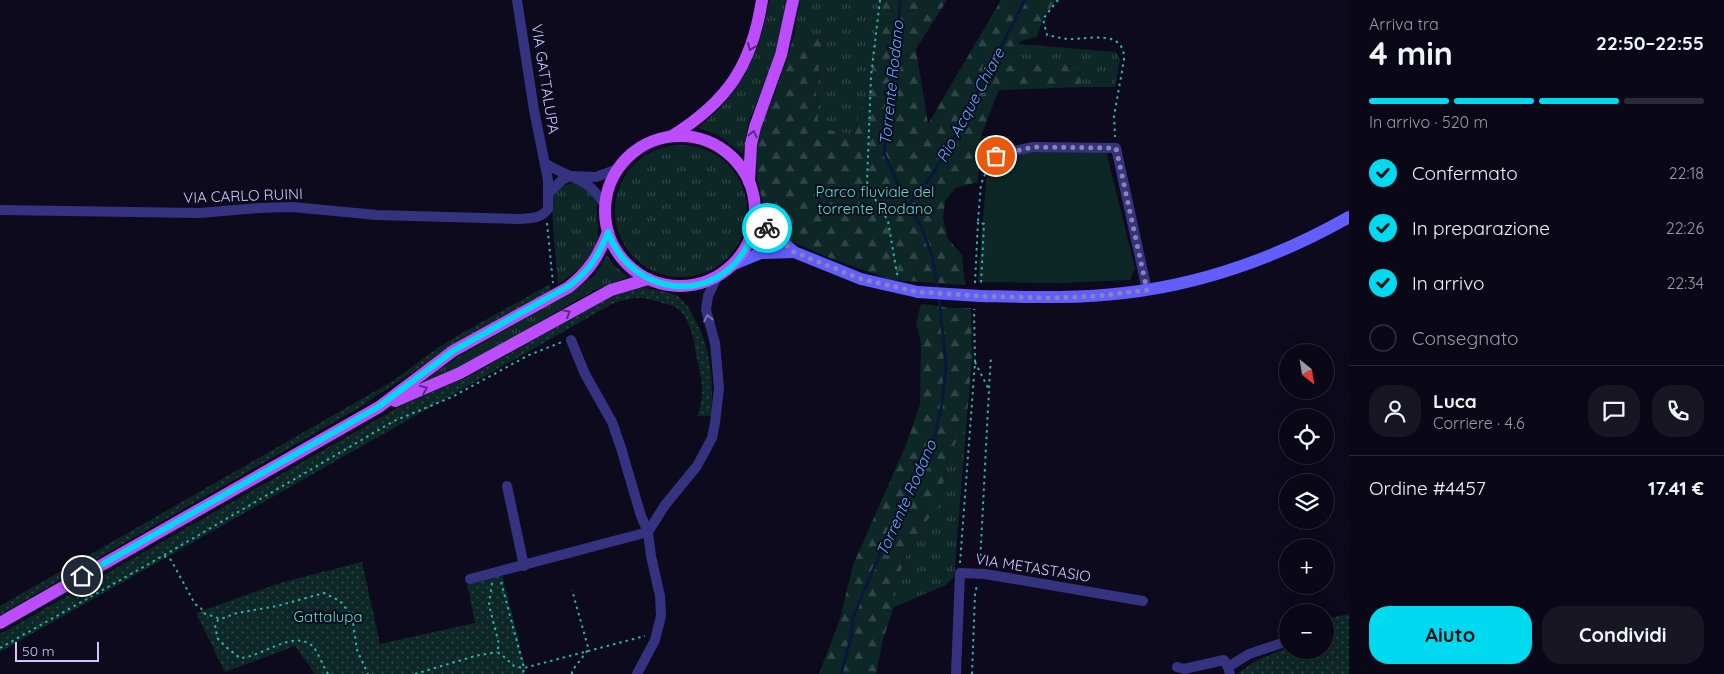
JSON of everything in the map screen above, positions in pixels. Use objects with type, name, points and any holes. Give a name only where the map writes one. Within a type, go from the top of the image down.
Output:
[{"type":"main road","points":[[762,0],[758,25],[752,45],[736,76],[715,104],[692,123],[672,136],[649,143],[626,158],[618,169],[607,192],[605,218],[611,242],[622,260],[639,274],[659,284],[676,286],[695,285],[717,276],[734,264],[761,253],[794,252]]},
{"type":"main road","points":[[793,0],[781,55],[755,127],[751,144],[749,182],[756,210],[769,230],[794,252],[861,279],[918,292],[981,291],[1074,297],[1125,293],[1147,290],[1226,271],[1253,262],[1303,241],[1349,217]]},
{"type":"main road","points":[[672,136],[691,137],[706,141],[720,148],[737,163],[749,182]]},
{"type":"main road","points":[[734,264],[750,239],[756,210]]},
{"type":"main road","points":[[0,623],[378,407],[453,351],[569,286],[583,276],[594,262],[608,232]]},
{"type":"main road","points":[[378,407],[460,373],[611,290],[648,279]]},
{"type":"street","name":"VIA GATTALUPA","points":[[517,0],[534,110],[548,180],[548,209],[545,213]]},
{"type":"street","points":[[996,156],[1033,147],[1116,148],[1147,290]]},
{"type":"street","points":[[545,163],[556,172],[570,176],[589,186],[605,205]]},
{"type":"street","points":[[548,194],[570,176],[596,177],[618,169]]},
{"type":"street","name":"VIA CARLO RUINI","points":[[0,210],[199,213],[292,207],[377,216],[520,218],[535,218],[545,213]]},
{"type":"street","points":[[470,579],[648,532],[665,505],[697,466],[712,438],[719,402],[719,388],[714,343],[706,310],[708,296],[717,276]]},
{"type":"street","points":[[571,340],[585,374],[612,422],[641,516],[648,532],[660,596],[661,616],[655,640],[636,674]]},
{"type":"street","points":[[507,486],[524,566]]},
{"type":"street","name":"VIA METASTASIO","points":[[956,674],[960,573],[980,573],[1143,600]]},
{"type":"street","points":[[1177,667],[1184,669],[1224,660],[1229,671],[1249,654],[1279,644]]},
{"type":"path","points":[[880,0],[871,76],[867,182],[888,221],[898,274],[904,278]]},
{"type":"path","points":[[1058,0],[1043,19],[1046,34],[1068,39],[1109,38],[1117,41],[1124,53],[1114,116],[1116,148]]},
{"type":"path","points":[[975,283],[981,184],[990,162],[996,156]]},
{"type":"path","points":[[545,213],[553,284]]},
{"type":"path","points":[[978,222],[984,224],[981,291]]},
{"type":"path","points":[[960,573],[975,362],[974,309]]},
{"type":"path","points":[[0,648],[161,557],[394,421],[452,397],[529,354],[571,340]]},
{"type":"path","points":[[972,674],[975,594],[980,573],[991,358]]},
{"type":"path","points":[[975,362],[989,390]]},
{"type":"path","points":[[161,557],[165,556],[170,560],[195,604],[201,608],[203,613],[221,618],[277,606],[314,595],[328,594],[340,601],[352,616],[358,650],[368,674]]},
{"type":"path","points":[[496,573],[489,605],[498,644],[497,652]]},
{"type":"path","points":[[496,573],[524,668],[523,674]]},
{"type":"path","points":[[572,590],[587,651]]},
{"type":"path","points":[[221,618],[216,623],[216,634],[222,643],[236,656],[244,658],[293,640],[304,641],[316,651],[328,674]]},
{"type":"path","points":[[415,674],[475,656],[497,652],[514,666],[524,668],[648,634],[646,641]]},
{"type":"path","points":[[572,674],[572,671],[587,651]]},
{"type":"green space","points":[[769,0],[788,0],[773,62],[748,124],[743,154],[718,135],[698,128],[726,101],[746,72],[760,39]]},
{"type":"green space","points":[[799,0],[880,0],[871,76],[854,135],[825,129],[818,119],[816,91],[822,39],[795,33]]},
{"type":"green space","name":"Parco fluviale del torrente Rodano","points":[[880,0],[947,0],[916,49],[928,124],[1001,0],[1056,0],[1043,19],[1037,37],[1020,41],[1007,66],[1028,60],[1046,65],[1058,60],[1073,67],[1082,77],[1081,87],[1000,90],[997,94],[981,136],[978,182],[955,188],[945,201],[943,217],[948,239],[962,255],[965,285],[892,280],[827,257],[791,241],[775,229],[765,212],[757,177],[757,141],[761,123],[775,94],[795,33],[822,39],[816,91],[818,120],[825,129],[854,135],[871,76]]},
{"type":"green space","points":[[1018,44],[1116,52],[1120,60],[1115,87],[1081,87],[1082,77],[1073,67],[1058,60],[1046,65],[1028,60],[1006,66]]},
{"type":"green space","points":[[681,145],[706,150],[727,165],[742,186],[747,211],[742,236],[727,257],[706,272],[681,277],[656,272],[635,257],[620,236],[615,211],[620,186],[635,165],[656,150]]},
{"type":"green space","points":[[1106,151],[1135,268],[1130,280],[1061,283],[978,282],[986,181],[993,166],[1004,159],[1032,153]]},
{"type":"green space","points":[[572,183],[586,188],[597,203],[598,238],[596,246],[583,265],[558,284],[552,197],[563,186]]},
{"type":"green space","points":[[607,255],[614,265],[628,277],[593,291],[462,366],[427,381],[434,373],[460,356],[582,285],[595,275]]},
{"type":"green space","points":[[550,284],[551,292],[457,344],[364,405],[0,615],[0,606],[393,381],[457,336]]},
{"type":"green space","points":[[639,287],[675,295],[683,301],[690,311],[704,340],[710,364],[711,416],[697,416],[702,397],[701,376],[691,330],[684,315],[671,305],[647,299],[636,298],[612,304],[0,652],[0,634],[404,404],[466,378],[621,291]]},
{"type":"green space","points":[[921,304],[971,308],[972,359],[966,428],[950,451],[939,504],[910,545],[891,598],[894,607],[883,639],[876,674],[819,674],[840,619],[853,565],[906,445],[920,404],[921,342],[916,324]]},
{"type":"green space","points":[[966,428],[954,577],[946,585],[894,607],[891,598],[910,545],[939,504],[950,451]]},
{"type":"green space","name":"Gattalupa","points":[[362,562],[380,644],[475,623],[467,583],[502,574],[525,666],[524,674],[315,674],[295,646],[225,672],[196,613],[280,583]]},
{"type":"green space","points":[[1349,614],[1349,674],[1238,674],[1261,658],[1279,651],[1279,659],[1334,659],[1334,617]]},
{"type":"waterway","name":"Torrente Rodano","points":[[900,0],[899,34],[884,153],[908,206],[921,226],[932,255],[938,289]]},
{"type":"waterway","name":"Rio Acque Chiare","points":[[908,206],[933,174],[957,132],[1025,0]]},
{"type":"waterway","name":"Torrente Rodano","points":[[841,674],[851,638],[853,617],[891,528],[934,439],[942,403],[946,366],[939,298]]},
{"type":"way so far","points":[[767,228],[794,252],[829,267],[861,279],[918,292],[1050,298],[1098,296],[1147,290],[1116,148],[1033,147],[996,156]]},
{"type":"route","points":[[82,576],[378,407],[453,351],[569,286],[583,276],[594,262],[608,232],[616,251],[630,268],[659,284],[676,286],[695,285],[706,282],[726,271],[734,264],[748,244],[756,210],[767,228]]}]
